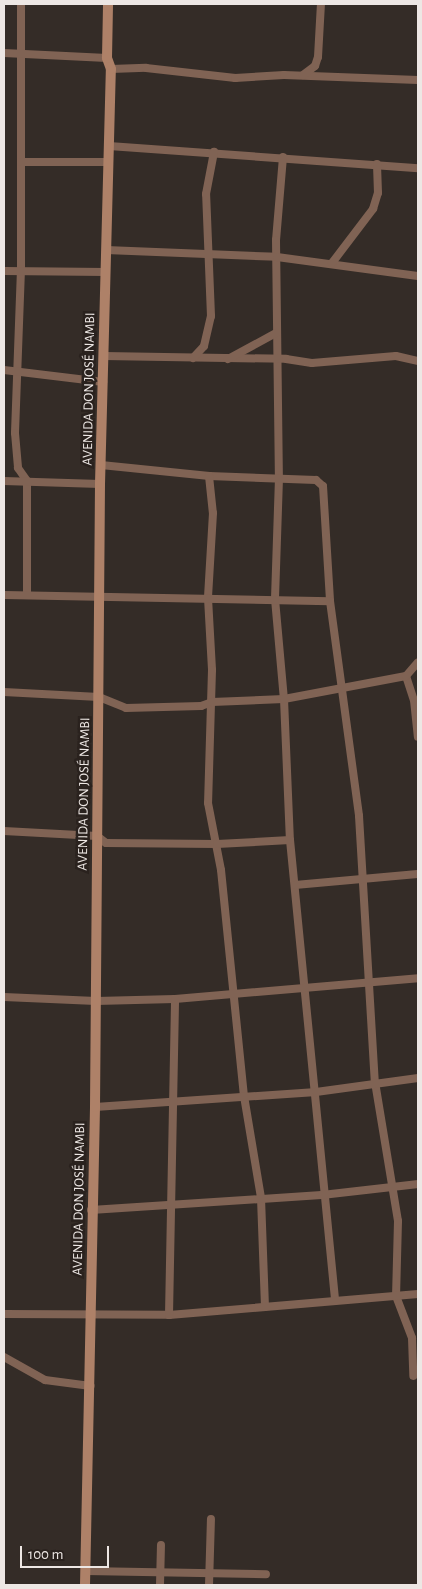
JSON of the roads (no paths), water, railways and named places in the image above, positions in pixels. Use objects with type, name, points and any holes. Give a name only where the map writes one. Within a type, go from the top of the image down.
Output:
[{"type":"street","points":[[21,4],[24,54],[16,455],[18,468],[27,481],[27,595]]},
{"type":"street","name":"AVENIDA DON JOSÉ NAMBI","points":[[85,1585],[91,1386],[91,1210],[95,1106],[100,484],[111,69],[107,58],[108,4]]},
{"type":"street","points":[[303,75],[315,66],[318,58],[321,4]]},
{"type":"street","points":[[4,53],[107,58]]},
{"type":"street","points":[[111,69],[146,68],[236,78],[303,75],[418,80]]},
{"type":"street","points":[[109,146],[283,156],[418,168]]},
{"type":"street","points":[[193,358],[204,346],[212,312],[211,254],[206,194],[214,152]]},
{"type":"street","points":[[283,156],[276,240],[276,360],[279,478],[275,599],[284,699],[290,840],[296,885],[303,987],[316,1092],[322,1195],[334,1301]]},
{"type":"street","points":[[21,162],[108,162]]},
{"type":"street","points":[[332,263],[373,209],[378,192],[377,164]]},
{"type":"street","points":[[106,250],[277,257],[418,276]]},
{"type":"street","points":[[4,271],[21,269],[106,272]]},
{"type":"street","points":[[226,360],[276,333]]},
{"type":"street","points":[[204,346],[211,358]]},
{"type":"street","points":[[104,356],[312,362],[396,356],[418,361]]},
{"type":"street","points":[[4,370],[103,382]]},
{"type":"street","points":[[101,465],[209,476],[316,480],[323,486],[330,601],[358,809],[375,1082],[393,1186],[400,1253],[396,1296],[412,1338],[413,1376]]},
{"type":"street","points":[[209,476],[213,513],[208,598],[212,702],[208,803],[217,844],[244,1096],[261,1198],[265,1307]]},
{"type":"street","points":[[4,481],[100,484]]},
{"type":"street","points":[[4,595],[330,601]]},
{"type":"street","points":[[4,692],[99,697],[126,708],[202,706],[212,702],[284,699],[406,676],[418,662]]},
{"type":"street","points":[[406,676],[414,700],[418,737]]},
{"type":"street","points":[[4,831],[97,836],[106,843],[217,844],[290,840]]},
{"type":"street","points":[[296,885],[418,874]]},
{"type":"street","points":[[4,996],[96,1001],[175,999],[418,978]]},
{"type":"street","points":[[169,1315],[175,999]]},
{"type":"street","points":[[95,1106],[316,1092],[375,1082],[418,1078]]},
{"type":"street","points":[[91,1210],[322,1195],[418,1184]]},
{"type":"street","points":[[4,1314],[169,1315],[418,1294]]},
{"type":"street","points":[[4,1357],[45,1380],[91,1386]]},
{"type":"street","points":[[209,1585],[211,1519]]},
{"type":"street","points":[[160,1585],[161,1545]]},
{"type":"street","points":[[86,1571],[209,1575],[266,1574]]}]
